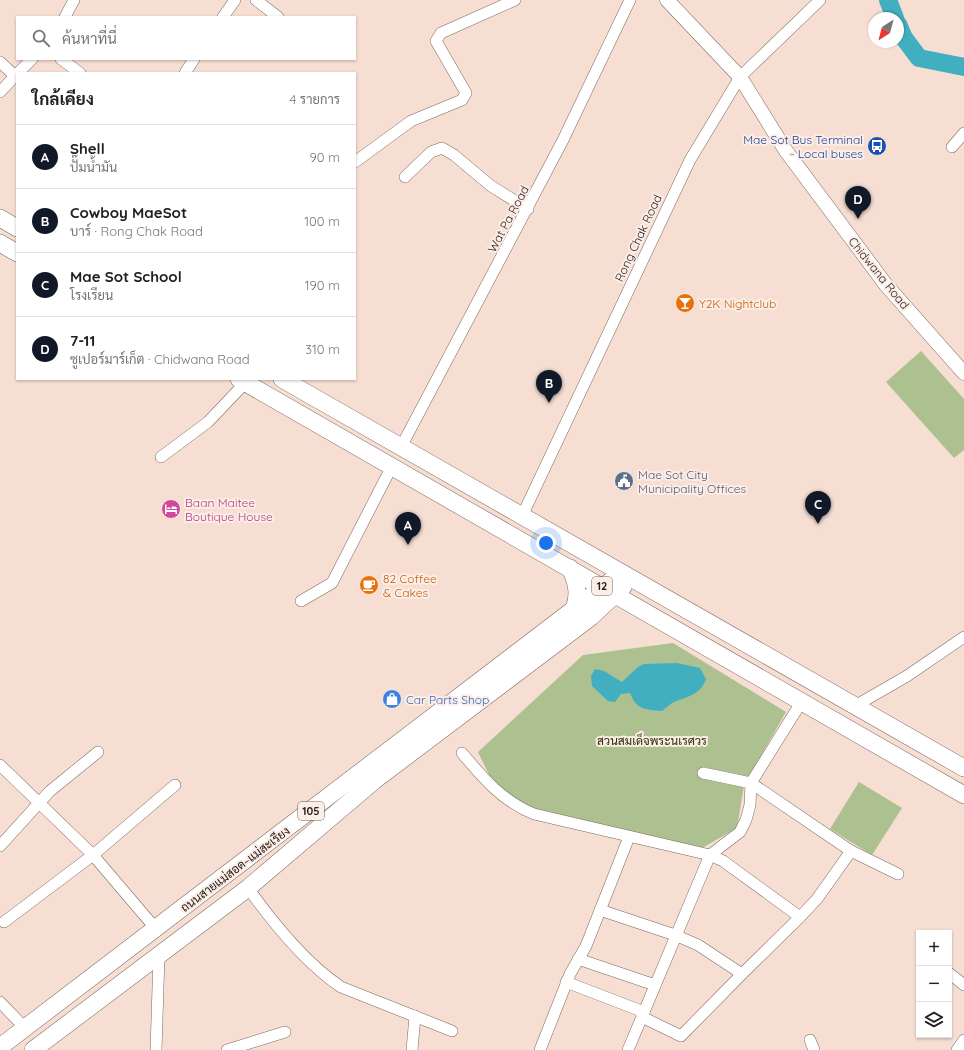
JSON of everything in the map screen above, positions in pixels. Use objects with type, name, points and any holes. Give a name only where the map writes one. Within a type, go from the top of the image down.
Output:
[{"type":"main road","points":[[0,218],[16,227]]},
{"type":"main road","points":[[0,243],[16,252]]},
{"type":"main road","name":"12","points":[[284,380],[964,768]]},
{"type":"main road","name":"12","points":[[242,381],[802,700],[964,795]]},
{"type":"main road","points":[[570,568],[578,591],[577,601],[573,611]]},
{"type":"main road","name":"ถนนสายแม่สอด–แม่สะเรียง","points":[[0,1047],[156,929],[591,617],[610,591],[626,575]]},
{"type":"main road","name":"ถนนสายแม่สอด–แม่สะเรียง","points":[[33,1050],[248,888],[371,774],[573,611],[610,591]]},
{"type":"main road","points":[[591,617],[618,610],[629,610],[652,615]]},
{"type":"street","points":[[66,16],[74,0]]},
{"type":"street","points":[[224,16],[235,0]]},
{"type":"street","points":[[256,0],[277,16]]},
{"type":"street","points":[[356,161],[411,121],[462,100],[466,92],[436,41],[441,33],[515,0]]},
{"type":"street","name":"Wat Pa Road","points":[[401,447],[528,209],[630,0]]},
{"type":"street","name":"Chidwana Road","points":[[667,0],[740,77],[786,152],[856,246],[886,285],[964,373]]},
{"type":"street","name":"Rong Chak Road","points":[[522,516],[690,160],[740,77],[820,0]]},
{"type":"street","points":[[19,72],[31,60]]},
{"type":"street","points":[[62,60],[79,72]]},
{"type":"street","points":[[186,72],[193,60]]},
{"type":"street","points":[[0,62],[16,73]]},
{"type":"street","points":[[0,92],[16,75]]},
{"type":"street","points":[[952,147],[964,133]]},
{"type":"street","points":[[405,177],[431,152],[442,148],[454,155],[491,186],[528,209]]},
{"type":"street","points":[[161,457],[208,422],[242,381]]},
{"type":"street","points":[[301,601],[332,583],[392,466]]},
{"type":"street","points":[[855,706],[907,676],[964,637]]},
{"type":"street","points":[[628,1050],[675,935],[710,855],[740,832],[746,820],[750,805],[751,783],[802,700]]},
{"type":"street","points":[[0,846],[38,803],[98,752]]},
{"type":"street","points":[[462,753],[498,793],[517,807],[534,814],[710,855],[723,861],[800,917]]},
{"type":"street","points":[[0,765],[93,854],[156,929]]},
{"type":"street","points":[[703,773],[751,783],[851,851],[898,874]]},
{"type":"street","points":[[4,922],[93,854],[175,785]]},
{"type":"street","points":[[540,1050],[566,982],[586,946],[629,837]]},
{"type":"street","points":[[566,982],[643,1014],[681,1036],[817,899],[851,851]]},
{"type":"street","points":[[248,888],[262,908],[325,977],[341,987],[452,1031]]},
{"type":"street","points":[[600,910],[675,935],[698,945],[742,974]]},
{"type":"street","points":[[156,1050],[159,956]]},
{"type":"street","points":[[578,959],[655,985]]},
{"type":"street","points":[[952,975],[964,985]]},
{"type":"street","points":[[0,1002],[25,1028]]},
{"type":"street","points":[[412,1050],[414,1016]]},
{"type":"street","points":[[227,1050],[285,1032]]},
{"type":"street","points":[[957,1050],[964,1040]]},
{"type":"green space","points":[[921,351],[964,399],[964,450],[954,458],[886,382]]},
{"type":"green space","name":"สวนสมเด็จพระนเรศวร","points":[[673,643],[786,712],[744,785],[737,828],[702,848],[519,805],[491,779],[478,752],[583,655]]},
{"type":"green space","points":[[859,782],[902,808],[872,855],[830,829]]},
{"type":"water","points":[[677,663],[700,668],[706,679],[704,684],[697,692],[674,702],[662,711],[642,708],[635,702],[630,693],[621,694],[615,702],[608,701],[592,686],[591,676],[595,669],[604,671],[622,682],[638,667],[644,664]]},
{"type":"waterway","points":[[888,0],[893,12]]},
{"type":"waterway","points":[[904,38],[919,58],[964,67]]},
{"type":"place","name":"Mae Sot Bus Terminal - Local buses","points":[[877,146]]},
{"type":"place","name":"7-11","points":[[858,219]]},
{"type":"place","name":"Y2K Nightclub","points":[[685,303]]},
{"type":"place","name":"Cowboy MaeSot","points":[[549,403]]},
{"type":"place","name":"Mae Sot City Municipality Offices","points":[[624,481]]},
{"type":"place","name":"Baan Maitee Boutique House","points":[[171,509]]},
{"type":"place","name":"Mae Sot School","points":[[818,524]]},
{"type":"place","name":"Shell","points":[[408,545]]},
{"type":"place","name":"82 Coffee & Cakes","points":[[369,585]]},
{"type":"place","name":"Car Parts Shop","points":[[392,699]]}]
